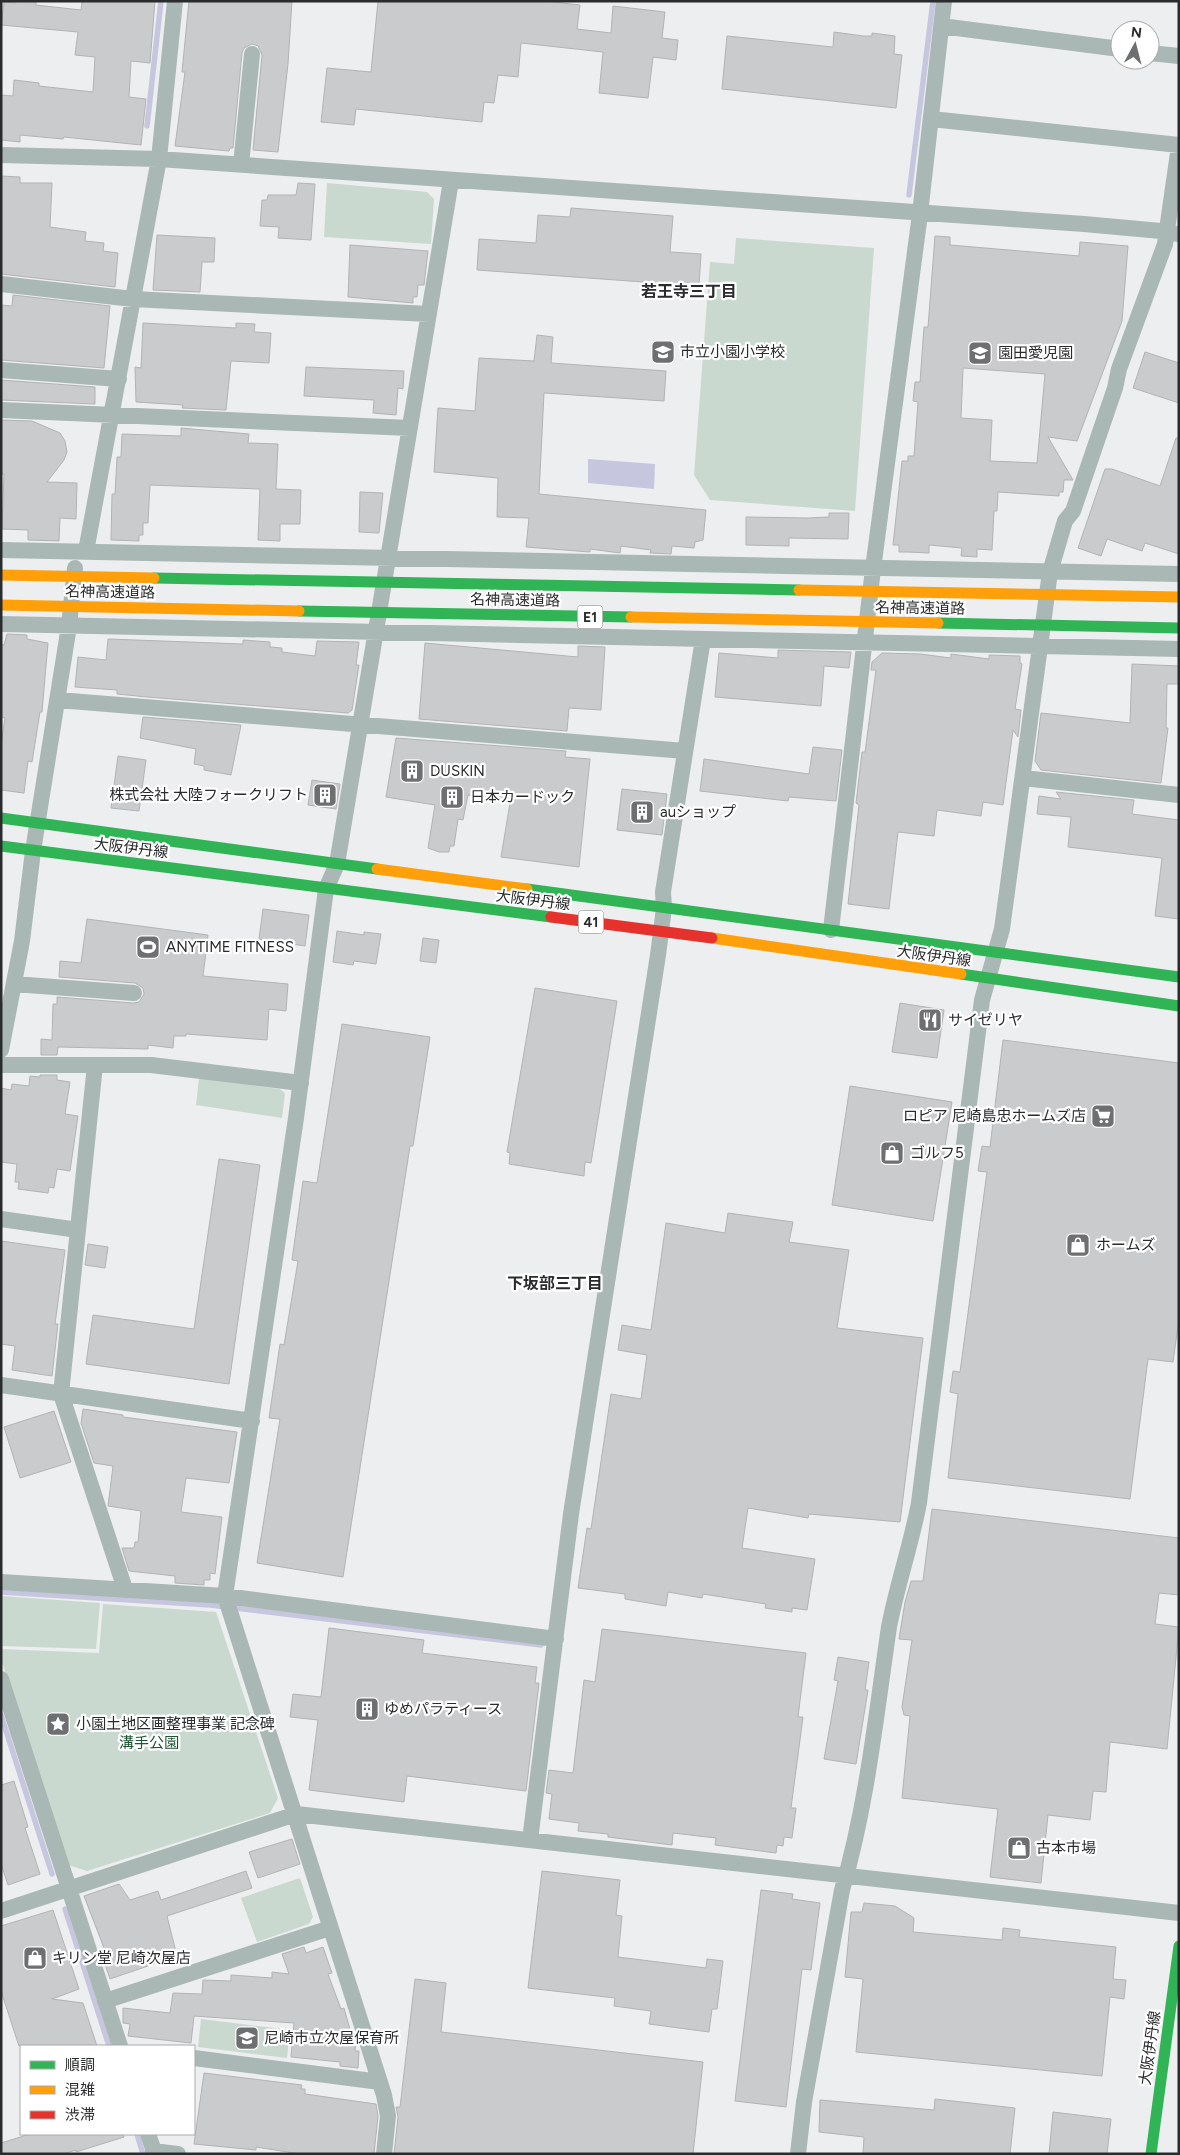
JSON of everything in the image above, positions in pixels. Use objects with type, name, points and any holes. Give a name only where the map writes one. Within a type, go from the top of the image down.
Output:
[{"type":"main road","name":"名神高速道路","points":[[1,574],[1179,597]]},
{"type":"main road","name":"名神高速道路","points":[[1,605],[1179,628]]},
{"type":"main road","name":"大阪伊丹線","points":[[1,818],[996,954],[1179,977]]},
{"type":"main road","name":"大阪伊丹線","points":[[1,846],[661,931],[1179,1006]]},
{"type":"main road","name":"大阪伊丹線","points":[[1151,2154],[1179,1946]]},
{"type":"street","points":[[1,1050],[22,941],[33,851],[82,551],[112,415],[159,159],[175,1]]},
{"type":"street","points":[[831,930],[873,569],[932,119],[944,1]]},
{"type":"street","points":[[941,26],[1110,48]]},
{"type":"street","points":[[241,165],[252,54]]},
{"type":"street","points":[[1160,54],[1179,56]]},
{"type":"street","points":[[798,2154],[807,2084],[846,1876],[860,1813],[894,1599],[910,1551],[919,1503],[982,1000],[1002,929],[1050,572],[1066,521],[1074,511],[1144,297],[1173,233],[1179,145],[932,119]]},
{"type":"street","points":[[1,155],[159,159],[1173,233]]},
{"type":"street","points":[[384,2154],[388,2116],[380,2082],[225,1596],[301,1082],[326,888],[337,864],[451,181]]},
{"type":"street","points":[[1,284],[133,300],[429,314]]},
{"type":"street","points":[[1,370],[119,378]]},
{"type":"street","points":[[1,410],[410,428]]},
{"type":"street","points":[[1,550],[699,566],[1179,574]]},
{"type":"street","points":[[530,1840],[571,1514],[661,931],[664,908],[663,892],[701,639],[699,566]]},
{"type":"street","points":[[1,624],[376,634],[1179,649]]},
{"type":"street","points":[[58,700],[685,751]]},
{"type":"street","points":[[1023,778],[1179,795]]},
{"type":"street","points":[[14,984],[134,993]]},
{"type":"street","points":[[1,1065],[151,1065],[301,1082]]},
{"type":"street","points":[[95,1065],[61,1394],[124,1590]]},
{"type":"street","points":[[1,1219],[78,1230]]},
{"type":"street","points":[[1,1385],[252,1421]]},
{"type":"street","points":[[1,1582],[225,1596],[556,1639]]},
{"type":"street","points":[[1,1679],[120,2045]]},
{"type":"street","points":[[1,1911],[295,1814],[1179,1913]]},
{"type":"street","points":[[105,2001],[330,1928]]},
{"type":"street","points":[[195,2058],[380,2082]]},
{"type":"street","points":[[148,2135],[154,2152],[178,2154]]},
{"type":"green space","points":[[327,183],[427,192],[434,199],[431,244],[324,237]]},
{"type":"green space","points":[[736,238],[874,248],[855,511],[710,500],[694,475],[710,262],[734,264]]},
{"type":"green space","points":[[199,1078],[280,1089],[285,1093],[282,1118],[196,1105]]},
{"type":"green space","points":[[1,1596],[100,1603],[96,1649],[1,1646]]},
{"type":"green space","name":"溝手公園","points":[[103,1604],[216,1612],[278,1798],[270,1813],[87,1871],[68,1865],[1,1659],[1,1649],[99,1653]]},
{"type":"green space","points":[[300,1878],[313,1917],[309,1924],[257,1942],[241,1898]]},
{"type":"green space","points":[[201,2019],[290,2030],[287,2058],[198,2047]]},
{"type":"water","points":[[588,459],[655,464],[654,489],[588,483]]},
{"type":"building","points":[[16,1],[36,1],[36,5],[81,10],[82,1],[155,1],[150,63],[131,61],[129,97],[146,99],[141,145],[64,137],[63,139],[20,135],[20,142],[1,140],[1,95],[13,96],[14,80],[39,83],[39,86],[93,92],[95,57],[75,55],[78,32],[1,25],[4,2],[16,3]]},
{"type":"building","points":[[189,1],[292,1],[288,64],[278,152],[253,150],[262,55],[258,46],[252,44],[244,48],[242,53],[233,148],[230,148],[229,151],[175,146],[185,72],[182,72]]},
{"type":"building","points":[[378,1],[545,1],[580,5],[577,29],[611,33],[613,6],[665,12],[662,38],[678,40],[676,60],[653,57],[648,98],[599,93],[603,52],[521,43],[518,77],[498,75],[494,103],[484,102],[482,122],[356,109],[354,125],[321,122],[327,68],[371,72]]},
{"type":"building","points":[[834,32],[863,36],[872,36],[872,33],[895,36],[894,54],[902,55],[896,108],[722,89],[727,36],[833,47]]},
{"type":"building","points":[[1,176],[20,177],[20,183],[52,183],[50,227],[86,232],[85,241],[104,243],[103,251],[118,253],[115,287],[1,274]]},
{"type":"building","points":[[298,183],[315,184],[311,240],[278,238],[279,227],[260,226],[262,200],[267,200],[268,195],[296,195]]},
{"type":"building","points":[[571,208],[673,216],[670,252],[701,254],[699,286],[477,270],[479,239],[536,243],[538,215],[570,217]]},
{"type":"building","points":[[157,235],[215,238],[214,262],[202,262],[200,292],[153,290]]},
{"type":"building","points":[[935,236],[950,237],[950,245],[1079,256],[1080,242],[1128,246],[1122,321],[1077,441],[1048,437],[1073,480],[1064,480],[1063,492],[1059,492],[1059,496],[998,492],[997,511],[994,511],[992,550],[977,549],[977,557],[961,556],[962,548],[929,545],[929,553],[899,552],[899,545],[893,545],[902,461],[908,461],[908,456],[914,456],[918,402],[913,401],[915,382],[920,382],[924,327],[928,327]],"holes":[[[963,368],[1045,374],[1037,463],[990,461],[992,420],[961,418]]]},
{"type":"building","points":[[350,245],[428,251],[424,285],[418,285],[417,297],[413,297],[413,303],[348,297]]},
{"type":"building","points":[[13,295],[110,306],[104,368],[1,360],[1,305],[12,306]]},
{"type":"building","points":[[143,323],[236,328],[236,323],[255,324],[254,332],[271,333],[269,363],[231,361],[226,410],[182,408],[183,405],[136,402],[135,367],[141,368]]},
{"type":"building","points":[[537,335],[553,337],[551,363],[666,371],[664,401],[544,393],[539,494],[706,510],[703,540],[695,542],[694,548],[672,546],[671,554],[650,553],[651,550],[621,546],[620,553],[590,549],[590,552],[526,547],[529,518],[497,517],[498,478],[434,472],[438,408],[475,411],[479,358],[534,361]]},
{"type":"building","points":[[1145,352],[1179,363],[1179,403],[1133,388]]},
{"type":"building","points":[[306,367],[404,371],[403,389],[398,388],[396,415],[373,413],[374,400],[304,396]]},
{"type":"building","points":[[1,380],[95,387],[95,404],[1,400]]},
{"type":"building","points":[[1,420],[32,421],[60,433],[65,441],[67,452],[64,460],[47,482],[77,483],[76,519],[60,518],[59,541],[28,540],[28,530],[2,529],[4,474],[1,474]]},
{"type":"building","points":[[181,428],[249,434],[248,443],[278,444],[276,489],[301,490],[300,524],[280,524],[280,541],[258,540],[260,489],[150,485],[148,523],[143,523],[143,535],[139,535],[139,541],[111,540],[112,494],[115,494],[117,457],[121,457],[122,434],[181,436]]},
{"type":"building","points":[[1176,438],[1179,438],[1179,554],[1145,543],[1142,551],[1107,539],[1101,556],[1078,548],[1105,469],[1112,469],[1160,486]]},
{"type":"building","points":[[360,492],[383,493],[379,533],[359,532]]},
{"type":"building","points":[[829,513],[849,513],[848,539],[789,538],[789,546],[746,545],[746,517],[829,517]]},
{"type":"building","points":[[7,634],[27,635],[27,639],[48,643],[42,712],[40,712],[32,762],[28,761],[24,793],[1,790],[1,744],[5,718],[1,717],[1,644],[4,645]]},
{"type":"building","points":[[108,639],[243,644],[243,640],[270,642],[270,647],[282,648],[282,652],[315,656],[317,641],[359,642],[356,665],[359,665],[352,710],[348,713],[147,697],[117,694],[117,690],[75,687],[78,657],[106,660]]},
{"type":"building","points":[[425,643],[578,657],[578,646],[605,647],[601,710],[569,708],[567,731],[419,719]]},
{"type":"building","points":[[778,650],[851,652],[849,668],[824,666],[821,706],[715,697],[719,653],[778,658]]},
{"type":"building","points":[[882,653],[920,654],[951,658],[951,654],[989,659],[989,655],[1020,656],[1020,663],[1022,664],[1015,709],[1021,710],[1018,737],[1013,730],[1003,805],[983,802],[981,816],[937,810],[934,836],[898,832],[889,909],[848,904],[859,805],[856,803],[862,752],[865,752],[876,670],[871,670],[872,662]]},
{"type":"building","points":[[1132,664],[1179,666],[1179,684],[1167,684],[1166,728],[1168,728],[1161,783],[1041,770],[1035,761],[1041,713],[1130,723]]},
{"type":"building","points":[[143,717],[241,725],[231,775],[204,770],[204,766],[194,764],[196,749],[140,738]]},
{"type":"building","points":[[396,738],[566,751],[565,757],[590,759],[579,867],[501,857],[510,803],[468,795],[463,820],[458,819],[454,846],[450,846],[449,852],[439,852],[428,848],[435,805],[386,797]]},
{"type":"building","points":[[813,747],[842,750],[836,801],[789,797],[788,801],[700,791],[704,759],[809,774]]},
{"type":"building","points":[[118,756],[146,760],[139,811],[111,808]]},
{"type":"building","name":"株式会社 大陸フォークリフト","points":[[312,780],[340,784],[336,809],[308,805]]},
{"type":"building","name":"auショップ","points":[[622,789],[667,794],[662,835],[617,830]]},
{"type":"building","points":[[1056,792],[1134,800],[1132,814],[1179,820],[1179,919],[1155,916],[1162,858],[1068,847],[1071,817],[1037,814],[1039,796],[1061,799]]},
{"type":"building","points":[[263,909],[309,915],[305,946],[259,939]]},
{"type":"building","points":[[87,919],[208,935],[203,976],[288,984],[286,1011],[269,1009],[267,1040],[186,1034],[186,1036],[174,1036],[173,1048],[148,1045],[148,1049],[58,1047],[57,1055],[41,1055],[41,1039],[52,1040],[53,1004],[57,1004],[57,997],[133,1003],[139,1002],[144,994],[143,988],[135,983],[59,977],[60,961],[81,963]]},
{"type":"building","points":[[337,931],[364,935],[364,932],[381,934],[376,964],[354,961],[353,965],[333,962]]},
{"type":"building","points":[[423,938],[439,940],[436,963],[420,961]]},
{"type":"building","points":[[535,988],[617,1001],[591,1163],[585,1162],[584,1176],[509,1164],[510,1153],[507,1152]]},
{"type":"building","points":[[900,1003],[944,1010],[937,1058],[892,1052]]},
{"type":"building","points":[[342,1024],[430,1037],[413,1146],[410,1146],[343,1577],[257,1563],[280,1419],[269,1418],[280,1344],[284,1345],[298,1261],[292,1260],[303,1181],[317,1183]]},
{"type":"building","name":"ホームズ","points":[[1003,1040],[1179,1063],[1179,1319],[1173,1362],[1148,1359],[1130,1499],[948,1478],[958,1394],[950,1392],[953,1371],[960,1372],[987,1172],[978,1171],[982,1146],[990,1147]]},
{"type":"building","points":[[40,1075],[57,1075],[57,1080],[70,1082],[65,1114],[78,1116],[70,1171],[57,1169],[54,1188],[49,1187],[48,1193],[18,1189],[19,1182],[15,1182],[17,1164],[1,1162],[1,1088],[11,1090],[12,1084],[29,1086],[30,1076],[40,1077]]},
{"type":"building","name":"ゴルフ5","points":[[850,1086],[952,1102],[933,1221],[832,1205]]},
{"type":"building","points":[[219,1159],[260,1165],[229,1384],[86,1364],[93,1315],[194,1329]]},
{"type":"building","points":[[728,1213],[793,1222],[789,1242],[849,1250],[837,1328],[923,1338],[900,1522],[809,1514],[808,1518],[748,1508],[742,1548],[815,1559],[807,1610],[792,1608],[792,1612],[765,1608],[766,1604],[703,1594],[702,1598],[668,1592],[666,1606],[625,1599],[625,1594],[578,1588],[587,1528],[591,1529],[611,1394],[641,1399],[647,1355],[618,1350],[622,1325],[651,1330],[666,1223],[725,1233]]},
{"type":"building","points":[[1,1241],[65,1250],[55,1324],[58,1324],[52,1376],[12,1370],[15,1346],[1,1344]]},
{"type":"building","points":[[88,1244],[108,1247],[105,1268],[85,1265]]},
{"type":"building","points":[[83,1409],[123,1415],[123,1417],[237,1432],[229,1483],[186,1478],[181,1512],[222,1517],[215,1574],[210,1573],[210,1580],[204,1580],[204,1585],[175,1583],[175,1576],[129,1571],[122,1548],[134,1548],[135,1542],[138,1542],[141,1511],[108,1506],[113,1466],[94,1463],[81,1423]]},
{"type":"building","points":[[54,1411],[71,1462],[20,1478],[4,1427]]},
{"type":"building","points":[[932,1509],[1179,1538],[1179,1595],[1159,1593],[1155,1624],[1179,1627],[1167,1749],[1110,1742],[1106,1792],[1093,1791],[1090,1820],[1048,1815],[1041,1883],[990,1877],[998,1809],[902,1798],[910,1716],[904,1715],[902,1707],[912,1640],[899,1639],[905,1602],[911,1581],[923,1581]]},
{"type":"building","points":[[329,1628],[424,1640],[422,1653],[537,1667],[535,1683],[539,1683],[526,1791],[407,1776],[404,1802],[309,1790],[318,1720],[290,1717],[293,1694],[321,1697]]},
{"type":"building","points":[[602,1629],[806,1653],[798,1717],[803,1717],[791,1808],[796,1808],[792,1838],[784,1837],[783,1846],[777,1845],[776,1853],[715,1845],[716,1838],[673,1833],[672,1845],[608,1837],[608,1834],[578,1831],[579,1823],[549,1819],[552,1794],[546,1793],[549,1770],[573,1773],[584,1680],[595,1682]]},
{"type":"building","points":[[838,1657],[869,1662],[865,1690],[868,1690],[856,1764],[824,1759],[838,1681],[834,1680]]},
{"type":"building","points":[[14,1781],[28,1827],[25,1828],[40,1874],[8,1885],[1,1864],[1,1785]]},
{"type":"building","points":[[292,1839],[300,1864],[258,1878],[249,1852]]},
{"type":"building","points":[[246,1871],[252,1888],[167,1916],[177,1956],[110,1979],[100,1950],[104,1948],[84,1896],[119,1884],[130,1900],[158,1891],[161,1900]]},
{"type":"building","points":[[542,1871],[620,1880],[616,1915],[622,1916],[618,1957],[706,1968],[707,1959],[723,1961],[717,2009],[712,2009],[709,2032],[649,2024],[651,2011],[614,2006],[615,1998],[528,1988]]},
{"type":"building","points":[[761,1890],[793,1894],[792,1899],[820,1903],[811,1970],[802,1969],[786,2107],[735,2101]]},
{"type":"building","points":[[864,1903],[895,1906],[914,1918],[913,1932],[1002,1940],[1003,1928],[1020,1930],[1019,1937],[1116,1947],[1113,1979],[1126,1980],[1124,1999],[1110,1997],[1102,2076],[856,2052],[863,1979],[845,1977],[851,1912],[862,1912]]},
{"type":"building","name":"キリン堂 尼崎次屋店","points":[[53,1910],[79,1989],[52,1999],[83,2003],[97,2045],[19,2046],[1,1991],[1,1926]]},
{"type":"building","points":[[304,1947],[306,1953],[323,1947],[332,1973],[328,1974],[341,2009],[344,2008],[353,2040],[356,2040],[355,2051],[359,2051],[358,2068],[340,2066],[340,2062],[291,2057],[294,2023],[194,2016],[191,2043],[128,2036],[130,2024],[123,2023],[123,2008],[170,2013],[173,1993],[202,1994],[203,1980],[231,1981],[231,1975],[272,1978],[272,1972],[289,1974],[282,1954]]},
{"type":"building","points":[[415,1979],[446,1983],[441,2032],[703,2062],[693,2154],[394,2154],[398,2117],[396,2107],[400,2107]]},
{"type":"building","points":[[204,2073],[302,2085],[301,2089],[305,2089],[305,2094],[376,2104],[378,2116],[374,2154],[300,2154],[256,2147],[256,2150],[194,2144]]},
{"type":"building","points":[[935,2099],[1015,2108],[1010,2154],[863,2154],[864,2137],[819,2132],[820,2100],[934,2110]]},
{"type":"building","points":[[1053,2112],[1111,2119],[1107,2154],[1049,2154]]},
{"type":"building","points":[[27,2135],[123,2135],[124,2137],[76,2152],[76,2150],[63,2154],[1,2154],[1,2143]]},
{"type":"waterway","points":[[147,126],[161,1]]},
{"type":"waterway","points":[[909,195],[933,1]]},
{"type":"waterway","points":[[1,1592],[210,1605],[541,1645]]},
{"type":"waterway","points":[[1,1715],[52,1874]]},
{"type":"waterway","points":[[65,1909],[109,2045]]},
{"type":"waterway","points":[[137,2135],[143,2154]]},
{"type":"traffic: fast","points":[[154,578],[799,590]]},
{"type":"traffic: fast","points":[[299,611],[631,617]]},
{"type":"traffic: fast","points":[[938,623],[1179,628]]},
{"type":"traffic: fast","points":[[1,818],[377,869]]},
{"type":"traffic: fast","points":[[1,846],[551,917]]},
{"type":"traffic: fast","points":[[527,889],[1179,977]]},
{"type":"traffic: fast","points":[[961,974],[1179,1006]]},
{"type":"traffic: fast","points":[[1151,2154],[1179,1946]]},
{"type":"traffic: slow","points":[[1,575],[154,578]]},
{"type":"traffic: slow","points":[[799,590],[1179,597]]},
{"type":"traffic: slow","points":[[1,605],[299,611]]},
{"type":"traffic: slow","points":[[631,617],[938,623]]},
{"type":"traffic: slow","points":[[377,869],[527,889]]},
{"type":"traffic: slow","points":[[712,938],[961,974]]},
{"type":"traffic: jam","points":[[551,917],[712,938]]},
{"type":"place","name":"市立小園小学校","points":[[663,352]]},
{"type":"place","name":"園田愛児園","points":[[980,353]]},
{"type":"place","name":"DUSKIN","points":[[412,771]]},
{"type":"place","name":"株式会社 大陸フォークリフト","points":[[325,795]]},
{"type":"place","name":"日本カードック","points":[[452,797]]},
{"type":"place","name":"auショップ","points":[[642,812]]},
{"type":"place","name":"ANYTIME FITNESS","points":[[148,947]]},
{"type":"place","name":"サイゼリヤ","points":[[930,1020]]},
{"type":"place","name":"ロピア 尼崎島忠ホームズ店","points":[[1103,1116]]},
{"type":"place","name":"ゴルフ5","points":[[892,1153]]},
{"type":"place","name":"ホームズ","points":[[1078,1245]]},
{"type":"place","name":"ゆめパラティース","points":[[367,1709]]},
{"type":"place","name":"小園土地区画整理事業 記念碑","points":[[58,1724]]},
{"type":"place","name":"古本市場","points":[[1019,1848]]},
{"type":"place","name":"キリン堂 尼崎次屋店","points":[[35,1958]]},
{"type":"place","name":"尼崎市立次屋保育所","points":[[247,2038]]},
{"type":"district","name":"若王寺三丁目","points":[[689,291]]},
{"type":"district","name":"下坂部三丁目","points":[[555,1283]]}]
